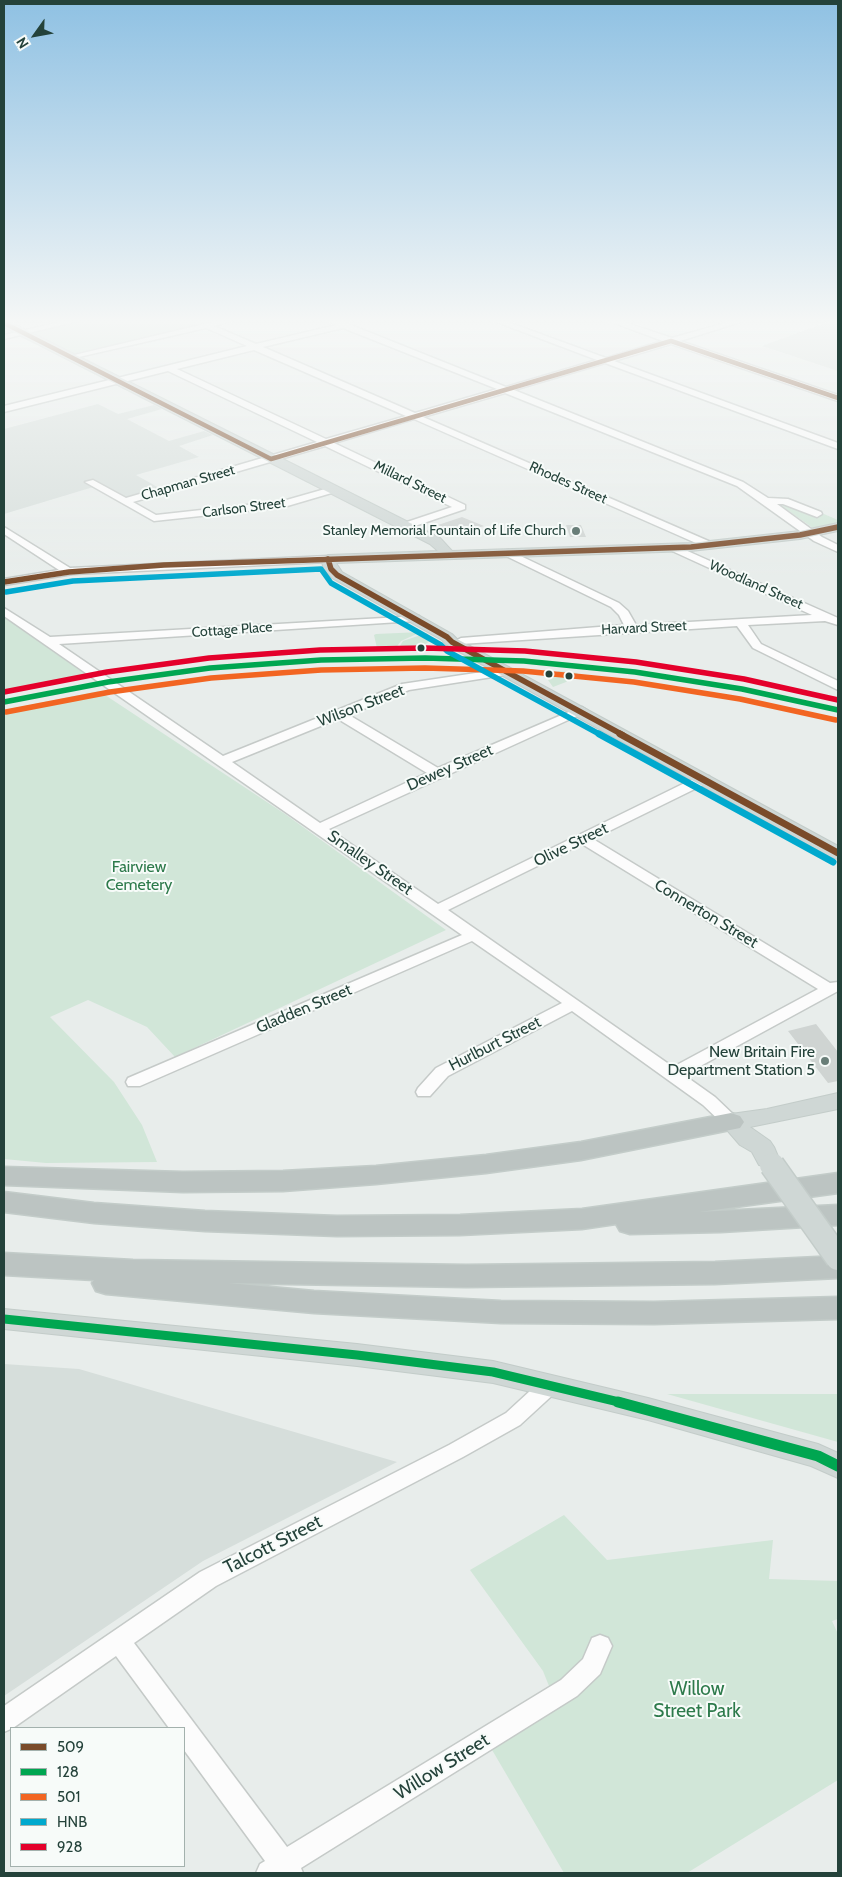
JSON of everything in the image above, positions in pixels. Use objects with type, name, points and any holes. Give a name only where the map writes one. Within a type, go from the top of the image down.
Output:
[{"type":"highway","points":[[4,1176],[183,1182],[283,1181],[376,1175],[486,1164],[740,1130]]},
{"type":"highway","points":[[550,1222],[637,1212],[838,1183]]},
{"type":"highway","points":[[4,1202],[132,1216],[302,1225],[406,1226],[550,1222],[676,1224],[838,1215]]},
{"type":"highway","points":[[5,1264],[142,1271],[466,1276],[715,1273],[838,1267]]},
{"type":"highway","points":[[5,1264],[122,1286],[263,1298],[426,1308],[594,1313],[838,1308]]},
{"type":"main road","points":[[172,409],[440,544],[445,549],[446,556]]},
{"type":"main road","points":[[529,682],[525,677],[337,575],[331,569],[328,559],[674,548],[811,533],[838,526]]},
{"type":"main road","points":[[454,639],[451,641],[582,711],[838,853]]},
{"type":"main road","points":[[838,1101],[767,1117],[740,1130],[753,1150],[769,1162],[838,1258]]},
{"type":"main road","points":[[4,1319],[419,1362],[493,1372],[550,1385],[832,1460]]},
{"type":"street","name":"Millard Street","points":[[256,409],[461,507],[405,526]]},
{"type":"street","name":"Rhodes Street","points":[[398,409],[710,545]]},
{"type":"street","name":"Chapman Street","points":[[126,502],[441,409]]},
{"type":"street","points":[[552,409],[740,484],[811,533],[838,549]]},
{"type":"street","points":[[736,409],[838,446]]},
{"type":"street","points":[[90,482],[126,502]]},
{"type":"street","name":"Carlson Street","points":[[126,502],[154,518],[284,504],[332,490]]},
{"type":"street","points":[[768,502],[784,501],[817,514]]},
{"type":"street","points":[[4,530],[69,572]]},
{"type":"street","name":"Woodland Street","points":[[674,548],[833,620]]},
{"type":"street","points":[[508,553],[616,605],[624,613],[632,629]]},
{"type":"street","points":[[4,582],[69,572],[176,565],[328,559]]},
{"type":"street","name":"Smalley Street","points":[[4,611],[673,1074],[709,1101],[740,1130]]},
{"type":"street","name":"Cottage Place","points":[[48,641],[416,618]]},
{"type":"street","name":"Harvard Street","points":[[454,639],[741,623],[833,620]]},
{"type":"street","points":[[741,623],[757,646],[838,686]]},
{"type":"street","name":"Wilson Street","points":[[223,761],[406,687],[505,671]]},
{"type":"street","name":"Dewey Street","points":[[319,828],[437,773],[582,711]]},
{"type":"street","points":[[339,714],[437,773]]},
{"type":"street","name":"Olive Street","points":[[437,910],[704,779]]},
{"type":"street","name":"Connerton Street","points":[[583,839],[834,987]]},
{"type":"street","name":"Gladden Street","points":[[134,1082],[474,935]]},
{"type":"street","points":[[673,1074],[834,987]]},
{"type":"street","name":"Hurlburt Street","points":[[424,1092],[442,1072],[573,1004]]},
{"type":"street","name":"Talcott Street","points":[[4,1720],[208,1579],[456,1451],[513,1419],[550,1385]]},
{"type":"street","points":[[119,1641],[182,1727]]},
{"type":"street","name":"Willow Street","points":[[280,1870],[569,1688],[592,1666],[600,1646]]},
{"type":"street","points":[[185,1732],[280,1870]]},
{"type":"shaded area","points":[[81,409],[107,409],[118,414],[140,409],[161,409],[127,419],[169,441],[204,431],[213,435],[179,446],[199,457],[136,475],[161,489],[126,499],[100,485],[4,514],[4,429]]},
{"type":"shaded area","points":[[4,1364],[79,1369],[397,1462],[203,1561],[4,1696]]},
{"type":"green space","points":[[782,503],[817,517],[824,514],[838,520],[838,523],[813,528],[779,504]]},
{"type":"green space","points":[[4,617],[85,674],[4,691]]},
{"type":"green space","points":[[421,632],[401,641],[395,649],[386,648],[374,652],[372,650],[377,648],[374,635],[376,634]]},
{"type":"green space","points":[[427,633],[432,640],[417,649],[398,649],[403,641]]},
{"type":"green space","points":[[558,671],[578,673],[566,682],[553,687],[548,680],[554,677]]},
{"type":"green space","name":"Fairview Cemetery","points":[[99,691],[285,814],[446,930],[175,1057],[147,1027],[88,1000],[50,1017],[114,1082],[142,1125],[157,1162],[46,1163],[4,1159],[4,710]]},
{"type":"green space","points":[[667,1394],[838,1394],[838,1442]]},
{"type":"green space","name":"Willow Street Park","points":[[564,1515],[607,1560],[773,1540],[769,1579],[838,1581],[838,1619],[832,1621],[838,1634],[838,1780],[687,1873],[564,1873],[488,1743],[555,1701],[543,1671],[470,1570]]},
{"type":"building","points":[[462,517],[484,526],[460,534],[438,525]]},
{"type":"building","points":[[566,525],[581,525],[586,537],[570,537]]},
{"type":"building","name":"New Britain Fire Department Station 5","points":[[816,1024],[838,1052],[838,1081],[828,1083],[788,1031]]},
{"type":"transit line","name":"509","points":[[172,409],[271,459],[442,409]]},
{"type":"transit line","name":"509","points":[[4,582],[69,572],[164,565],[691,547],[800,535],[838,527]]},
{"type":"transit line","name":"509","points":[[328,559],[331,569],[337,575],[447,637],[452,642],[838,853]]},
{"type":"transit line","name":"HNB","points":[[6,592],[73,581],[321,569],[331,583],[441,645],[447,651],[833,862]]},
{"type":"transit line","name":"928","points":[[4,692],[107,672],[209,658],[320,650],[425,648],[525,651],[636,662],[744,679],[838,700]]},
{"type":"transit line","name":"128","points":[[4,702],[108,682],[210,668],[321,660],[425,658],[524,661],[635,672],[742,689],[838,710]]},
{"type":"transit line","name":"501","points":[[6,712],[110,692],[211,678],[321,670],[425,668],[523,671],[634,682],[740,699],[836,720]]},
{"type":"transit line","name":"128","points":[[4,1319],[357,1355],[493,1372],[648,1409],[818,1456],[838,1466]]},
{"type":"place","name":"Stanley Memorial Fountain of Life Church","points":[[576,531]]},
{"type":"place","name":"New Britain Fire Department Station 5","points":[[825,1061]]}]
